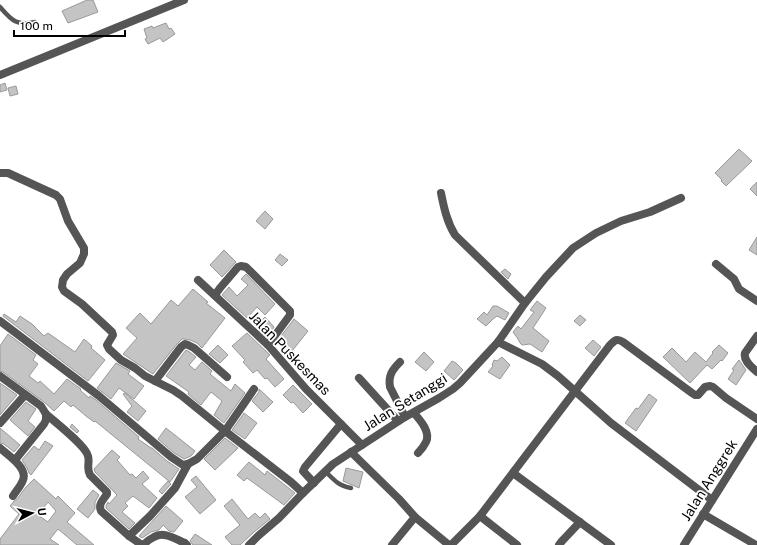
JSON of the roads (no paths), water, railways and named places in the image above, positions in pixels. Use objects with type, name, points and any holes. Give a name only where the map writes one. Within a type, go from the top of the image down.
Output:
[{"type":"street","points":[[0,75],[184,0]]},
{"type":"street","points":[[0,173],[8,172],[60,198],[68,221],[84,248],[84,254],[80,263],[67,274],[63,280],[62,287],[64,291],[82,304],[112,332],[113,336],[107,345],[109,350],[145,376],[182,396],[292,482],[303,493]]},
{"type":"street","points":[[441,193],[446,218],[455,235],[525,303]]},
{"type":"street","name":"Jalan Setanggi","points":[[249,545],[280,518],[333,464],[402,419],[453,389],[498,342],[525,303],[546,277],[574,248],[596,233],[620,221],[650,212],[681,198]]},
{"type":"street","points":[[716,264],[734,280],[740,289],[757,301]]},
{"type":"street","points":[[215,295],[238,267],[246,267],[288,309],[290,313],[289,317],[268,345]]},
{"type":"street","name":"Jalan Puskesmas","points":[[198,280],[268,345],[306,389],[362,445]]},
{"type":"street","points":[[0,321],[99,396],[171,457],[183,465],[197,459],[225,431],[254,389]]},
{"type":"street","points":[[757,336],[744,356],[757,372]]},
{"type":"street","points":[[351,452],[400,499],[415,517],[450,545],[480,516],[576,392],[610,345],[616,340],[620,340],[695,395],[698,395],[705,387],[713,387],[726,398],[757,419]]},
{"type":"street","points":[[498,342],[542,364],[558,376],[611,423],[712,500]]},
{"type":"street","points":[[155,381],[181,347],[185,344],[194,348],[227,377]]},
{"type":"street","points":[[400,362],[393,368],[390,374],[389,383],[402,419]]},
{"type":"street","points":[[0,376],[41,406],[46,414],[83,447],[88,456],[88,472],[107,492],[100,504],[101,511],[129,536],[142,545],[154,536],[161,535],[167,535],[187,545]]},
{"type":"street","points":[[359,378],[402,419]]},
{"type":"street","points":[[0,423],[26,395]]},
{"type":"street","points":[[414,412],[427,434],[427,441],[418,453]]},
{"type":"street","points":[[15,460],[44,424],[46,414]]},
{"type":"street","points":[[314,483],[303,471],[341,424]]},
{"type":"street","name":"Jalan Anggrek","points":[[684,545],[757,429]]},
{"type":"street","points":[[0,448],[15,460],[22,468],[24,474],[23,480],[13,496]]},
{"type":"street","points":[[129,536],[150,516],[175,488],[188,464]]},
{"type":"street","points":[[513,473],[611,545]]},
{"type":"street","points":[[703,514],[756,545]]},
{"type":"street","points":[[480,516],[517,545]]},
{"type":"street","points":[[392,545],[415,517]]},
{"type":"street","points":[[559,545],[580,522]]},
{"type":"lane","points":[[0,7],[12,20],[24,24],[35,22]]},
{"type":"lane","points":[[325,471],[336,483],[351,488]]}]
